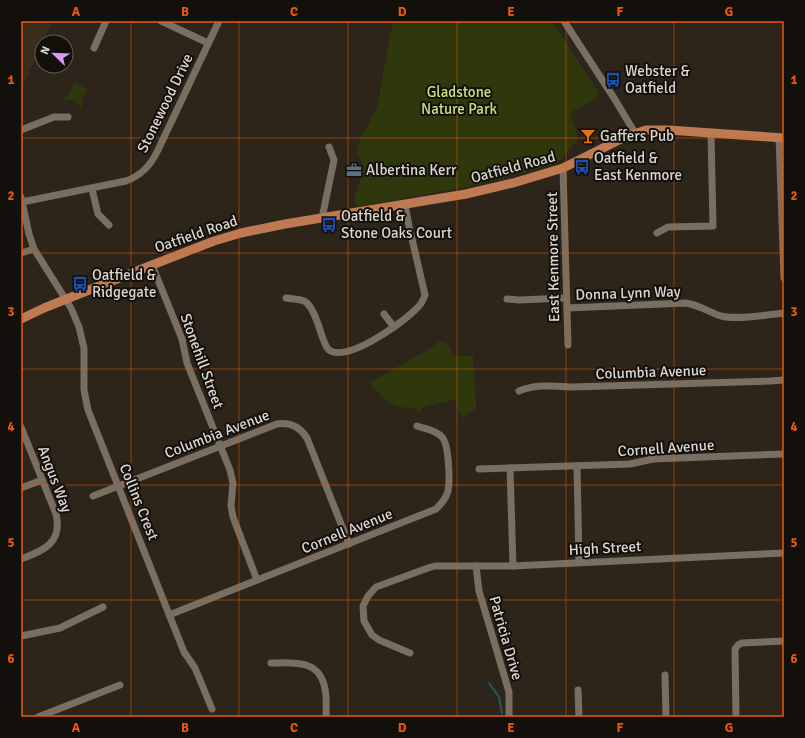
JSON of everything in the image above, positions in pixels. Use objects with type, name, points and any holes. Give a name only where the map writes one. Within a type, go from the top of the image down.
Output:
[{"type":"main road","name":"Oatfield Road","points":[[21,319],[66,299],[214,241],[241,232],[466,194],[535,178],[563,168],[635,133],[655,129],[781,138]]},
{"type":"street","points":[[94,48],[106,21]]},
{"type":"street","name":"Stonewood Drive","points":[[21,199],[92,189],[126,181],[137,176],[148,167],[158,150],[208,43],[161,21]]},
{"type":"street","points":[[208,43],[219,21]]},
{"type":"street","points":[[564,21],[635,133]]},
{"type":"street","points":[[21,130],[54,117],[68,117]]},
{"type":"street","points":[[656,233],[668,227],[713,226],[711,133]]},
{"type":"street","points":[[781,138],[784,278]]},
{"type":"street","points":[[322,218],[334,160],[329,147]]},
{"type":"street","name":"East Kenmore Street","points":[[563,168],[568,345]]},
{"type":"street","points":[[92,189],[98,214],[108,225]]},
{"type":"street","name":"Collins Crest","points":[[21,199],[34,249],[66,299],[76,320],[84,348],[84,390],[88,410],[184,652],[195,668],[212,709]]},
{"type":"street","points":[[286,298],[304,301],[308,304],[312,310],[325,346],[334,352],[342,352],[377,339],[416,310],[425,295],[405,205]]},
{"type":"street","points":[[21,252],[34,249]]},
{"type":"street","name":"Stonehill Street","points":[[152,265],[182,339],[187,363],[232,478],[233,491],[231,506],[233,517],[257,580]]},
{"type":"street","name":"Donna Lynn Way","points":[[507,299],[519,300],[566,298]]},
{"type":"street","name":"Donna Lynn Way","points":[[567,308],[694,304],[721,315],[732,317],[784,314]]},
{"type":"street","points":[[384,314],[394,327]]},
{"type":"street","name":"Columbia Avenue","points":[[519,391],[530,386],[587,387],[770,382],[784,380]]},
{"type":"street","name":"Columbia Avenue","points":[[93,496],[277,424],[288,424],[299,428],[307,438],[349,544]]},
{"type":"street","name":"Cornell Avenue","points":[[169,615],[436,509],[448,492],[447,447],[443,438],[436,432],[417,426]]},
{"type":"street","name":"Angus Way","points":[[21,427],[58,522],[57,529],[52,540],[42,551],[21,559]]},
{"type":"street","name":"Cornell Avenue","points":[[479,470],[630,464],[653,459],[784,454]]},
{"type":"street","points":[[577,466],[579,562]]},
{"type":"street","points":[[510,468],[513,566]]},
{"type":"street","points":[[21,488],[42,480]]},
{"type":"street","name":"High Street","points":[[410,653],[379,640],[372,635],[364,621],[363,606],[368,596],[376,587],[435,566],[513,566],[784,553]]},
{"type":"street","name":"Patricia Drive","points":[[476,566],[479,591],[509,692],[509,717]]},
{"type":"street","points":[[21,636],[60,628],[103,607]]},
{"type":"street","points":[[736,717],[735,649],[742,643],[784,641]]},
{"type":"street","points":[[271,663],[296,662],[309,666],[319,673],[325,689],[326,717]]},
{"type":"street","points":[[665,675],[666,717]]},
{"type":"street","points":[[38,717],[120,685]]},
{"type":"street","points":[[578,690],[579,717]]},
{"type":"shaded area","points":[[21,21],[53,21],[47,34],[34,34],[34,62],[22,88]]},
{"type":"green space","name":"Gladstone Nature Park","points":[[393,21],[552,21],[597,90],[598,95],[596,99],[570,113],[578,139],[561,160],[551,163],[552,165],[467,187],[356,207],[354,200],[364,167],[357,152],[357,147],[364,130],[377,107]]},
{"type":"green space","points":[[74,83],[87,89],[82,99],[81,109],[74,101],[68,99],[62,100],[68,95]]},
{"type":"green space","points":[[439,342],[445,342],[450,346],[452,354],[455,356],[473,356],[476,408],[462,418],[454,399],[421,408],[421,412],[417,412],[417,409],[400,407],[385,399],[369,383],[428,350]]},
{"type":"waterway","points":[[489,683],[499,697],[502,713]]},
{"type":"place","name":"Webster & Oatfield","points":[[613,80]]},
{"type":"place","name":"Gaffers Pub","points":[[588,136]]},
{"type":"place","name":"Oatfield & East Kenmore","points":[[582,167]]},
{"type":"place","name":"Albertina Kerr","points":[[354,170]]},
{"type":"place","name":"Oatfield & Stone Oaks Court","points":[[329,225]]},
{"type":"place","name":"Oatfield & Ridgegate","points":[[80,284]]}]
